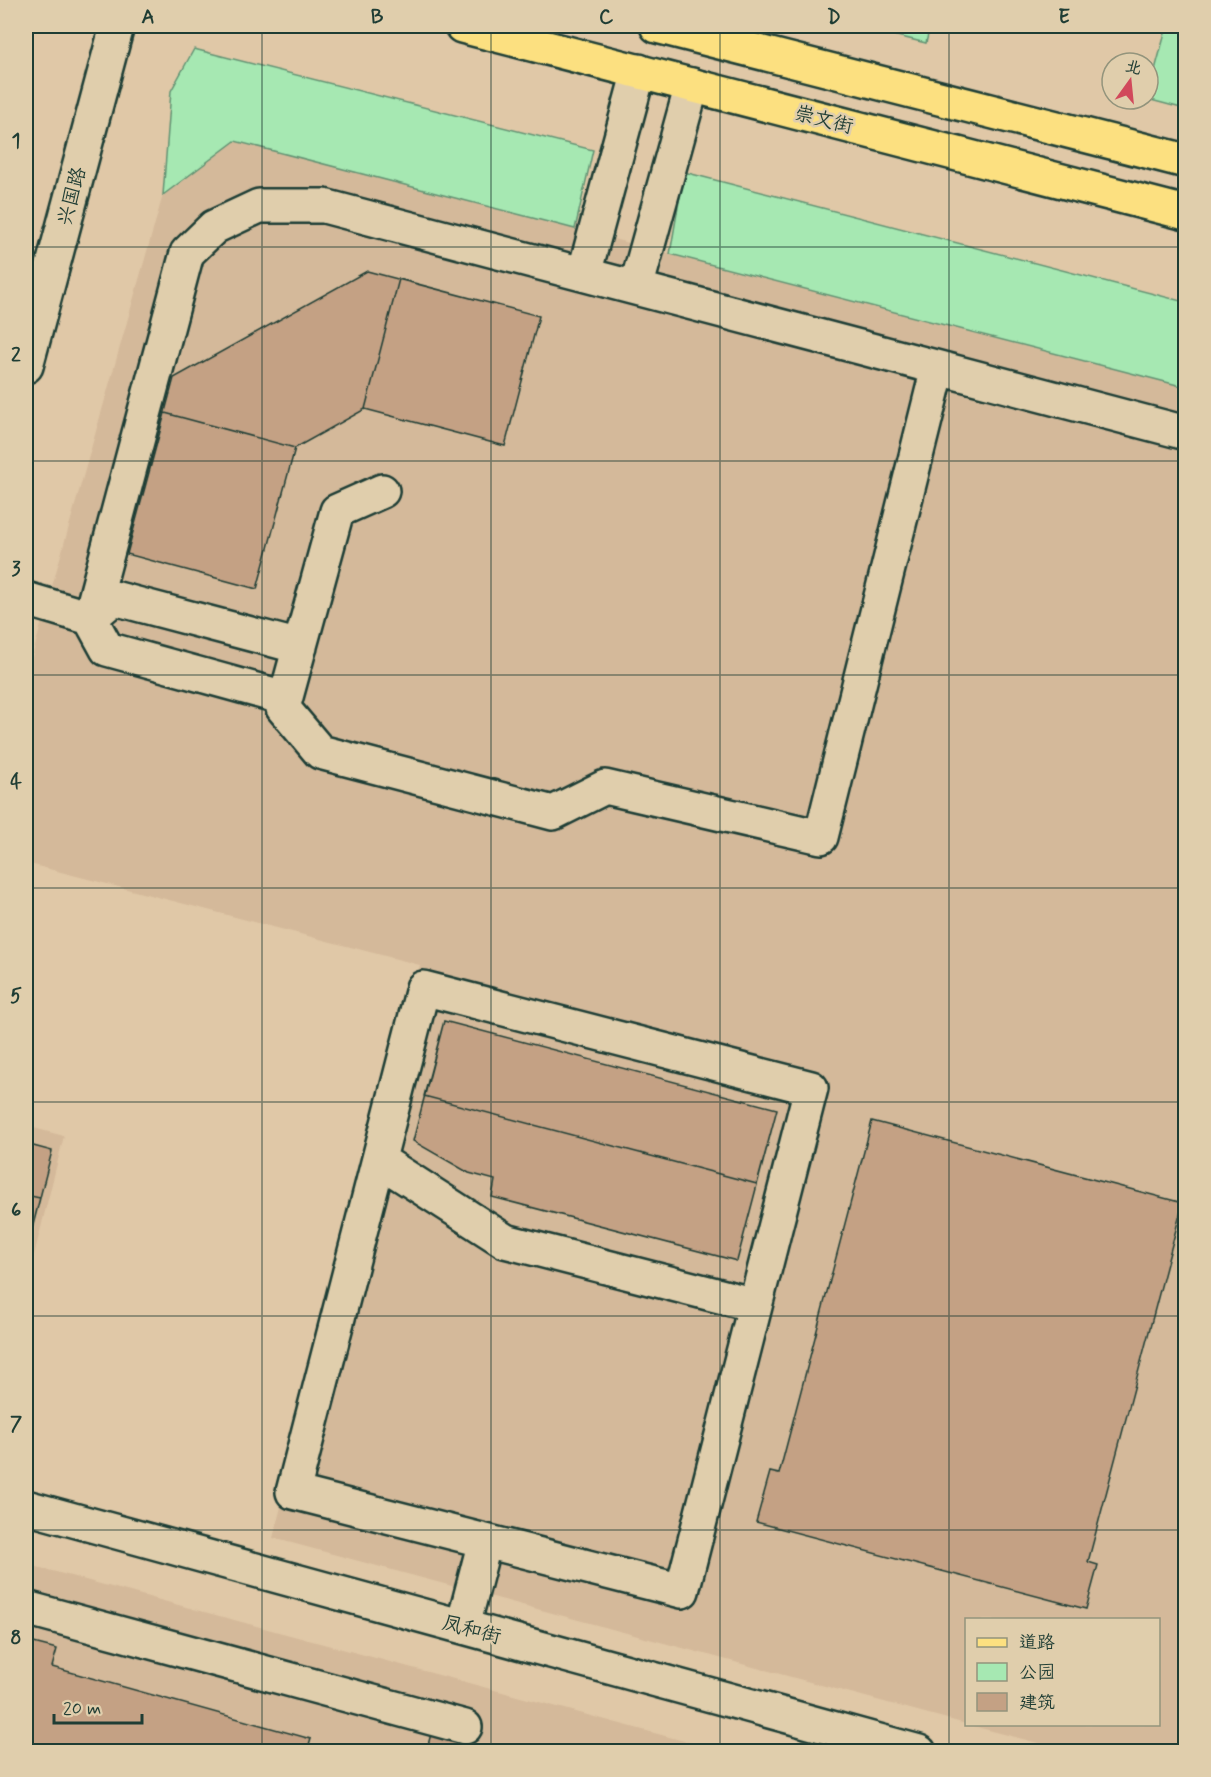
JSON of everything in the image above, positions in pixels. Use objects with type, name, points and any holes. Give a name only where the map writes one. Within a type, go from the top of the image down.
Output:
[{"type":"main road","name":"崇文街","points":[[462,26],[1185,213]]},
{"type":"main road","points":[[657,26],[1185,161]]},
{"type":"street","name":"兴国路","points":[[26,366],[117,26]]},
{"type":"street","points":[[584,274],[639,71]]},
{"type":"street","points":[[636,288],[692,85]]},
{"type":"street","points":[[285,698],[107,649],[90,618],[187,253],[214,227],[259,206],[324,206],[1185,433]]},
{"type":"street","points":[[382,491],[337,511],[285,698],[283,708],[320,752],[553,813],[605,787],[821,837],[938,368]]},
{"type":"street","points":[[90,618],[114,598],[300,647]]},
{"type":"street","points":[[26,599],[90,618]]},
{"type":"street","points":[[423,988],[811,1088],[682,1591],[293,1492],[379,1160],[423,988]]},
{"type":"street","points":[[379,1160],[505,1241],[755,1305]]},
{"type":"street","name":"凤和街","points":[[26,1507],[919,1752]]},
{"type":"street","points":[[463,1626],[485,1541]]},
{"type":"street","points":[[26,1608],[465,1727]]},
{"type":"shaded area","points":[[235,141],[1185,387],[1185,1751],[1069,1751],[973,1726],[1160,1726],[1160,1618],[965,1618],[965,1724],[273,1538],[420,965],[26,863],[26,678],[163,195]]},
{"type":"shaded area","points":[[26,1126],[64,1136],[26,1287]]},
{"type":"shaded area","points":[[26,1564],[721,1751],[26,1751]]},
{"type":"green space","points":[[856,26],[930,26],[926,43]]},
{"type":"green space","points":[[1167,26],[1185,26],[1185,109],[1160,102],[1160,52]]},
{"type":"green space","points":[[194,49],[593,150],[575,229],[235,141],[163,195],[171,91]]},
{"type":"green space","points":[[684,172],[1185,302],[1185,387],[670,254]]},
{"type":"building","points":[[367,271],[539,316],[505,446],[365,409],[295,448],[257,589],[127,554],[174,378]]},
{"type":"building","points":[[399,279],[539,316],[505,446],[365,409]]},
{"type":"building","points":[[165,413],[295,448],[257,589],[127,554]]},
{"type":"building","points":[[444,1021],[777,1109],[737,1261],[492,1197],[495,1180],[469,1173],[413,1141]]},
{"type":"building","points":[[444,1021],[777,1109],[757,1184],[424,1096]]},
{"type":"building","points":[[872,1121],[1183,1203],[1088,1562],[1098,1565],[1086,1609],[756,1522],[770,1472],[779,1474]]},
{"type":"building","points":[[26,1144],[52,1151],[26,1252]]},
{"type":"building","points":[[26,1195],[40,1198],[26,1252]]},
{"type":"building","points":[[26,1641],[57,1649],[52,1667],[311,1739],[307,1752],[31,1752],[32,1748],[26,1746]]},
{"type":"building","points":[[431,1734],[492,1752],[426,1752]]}]
